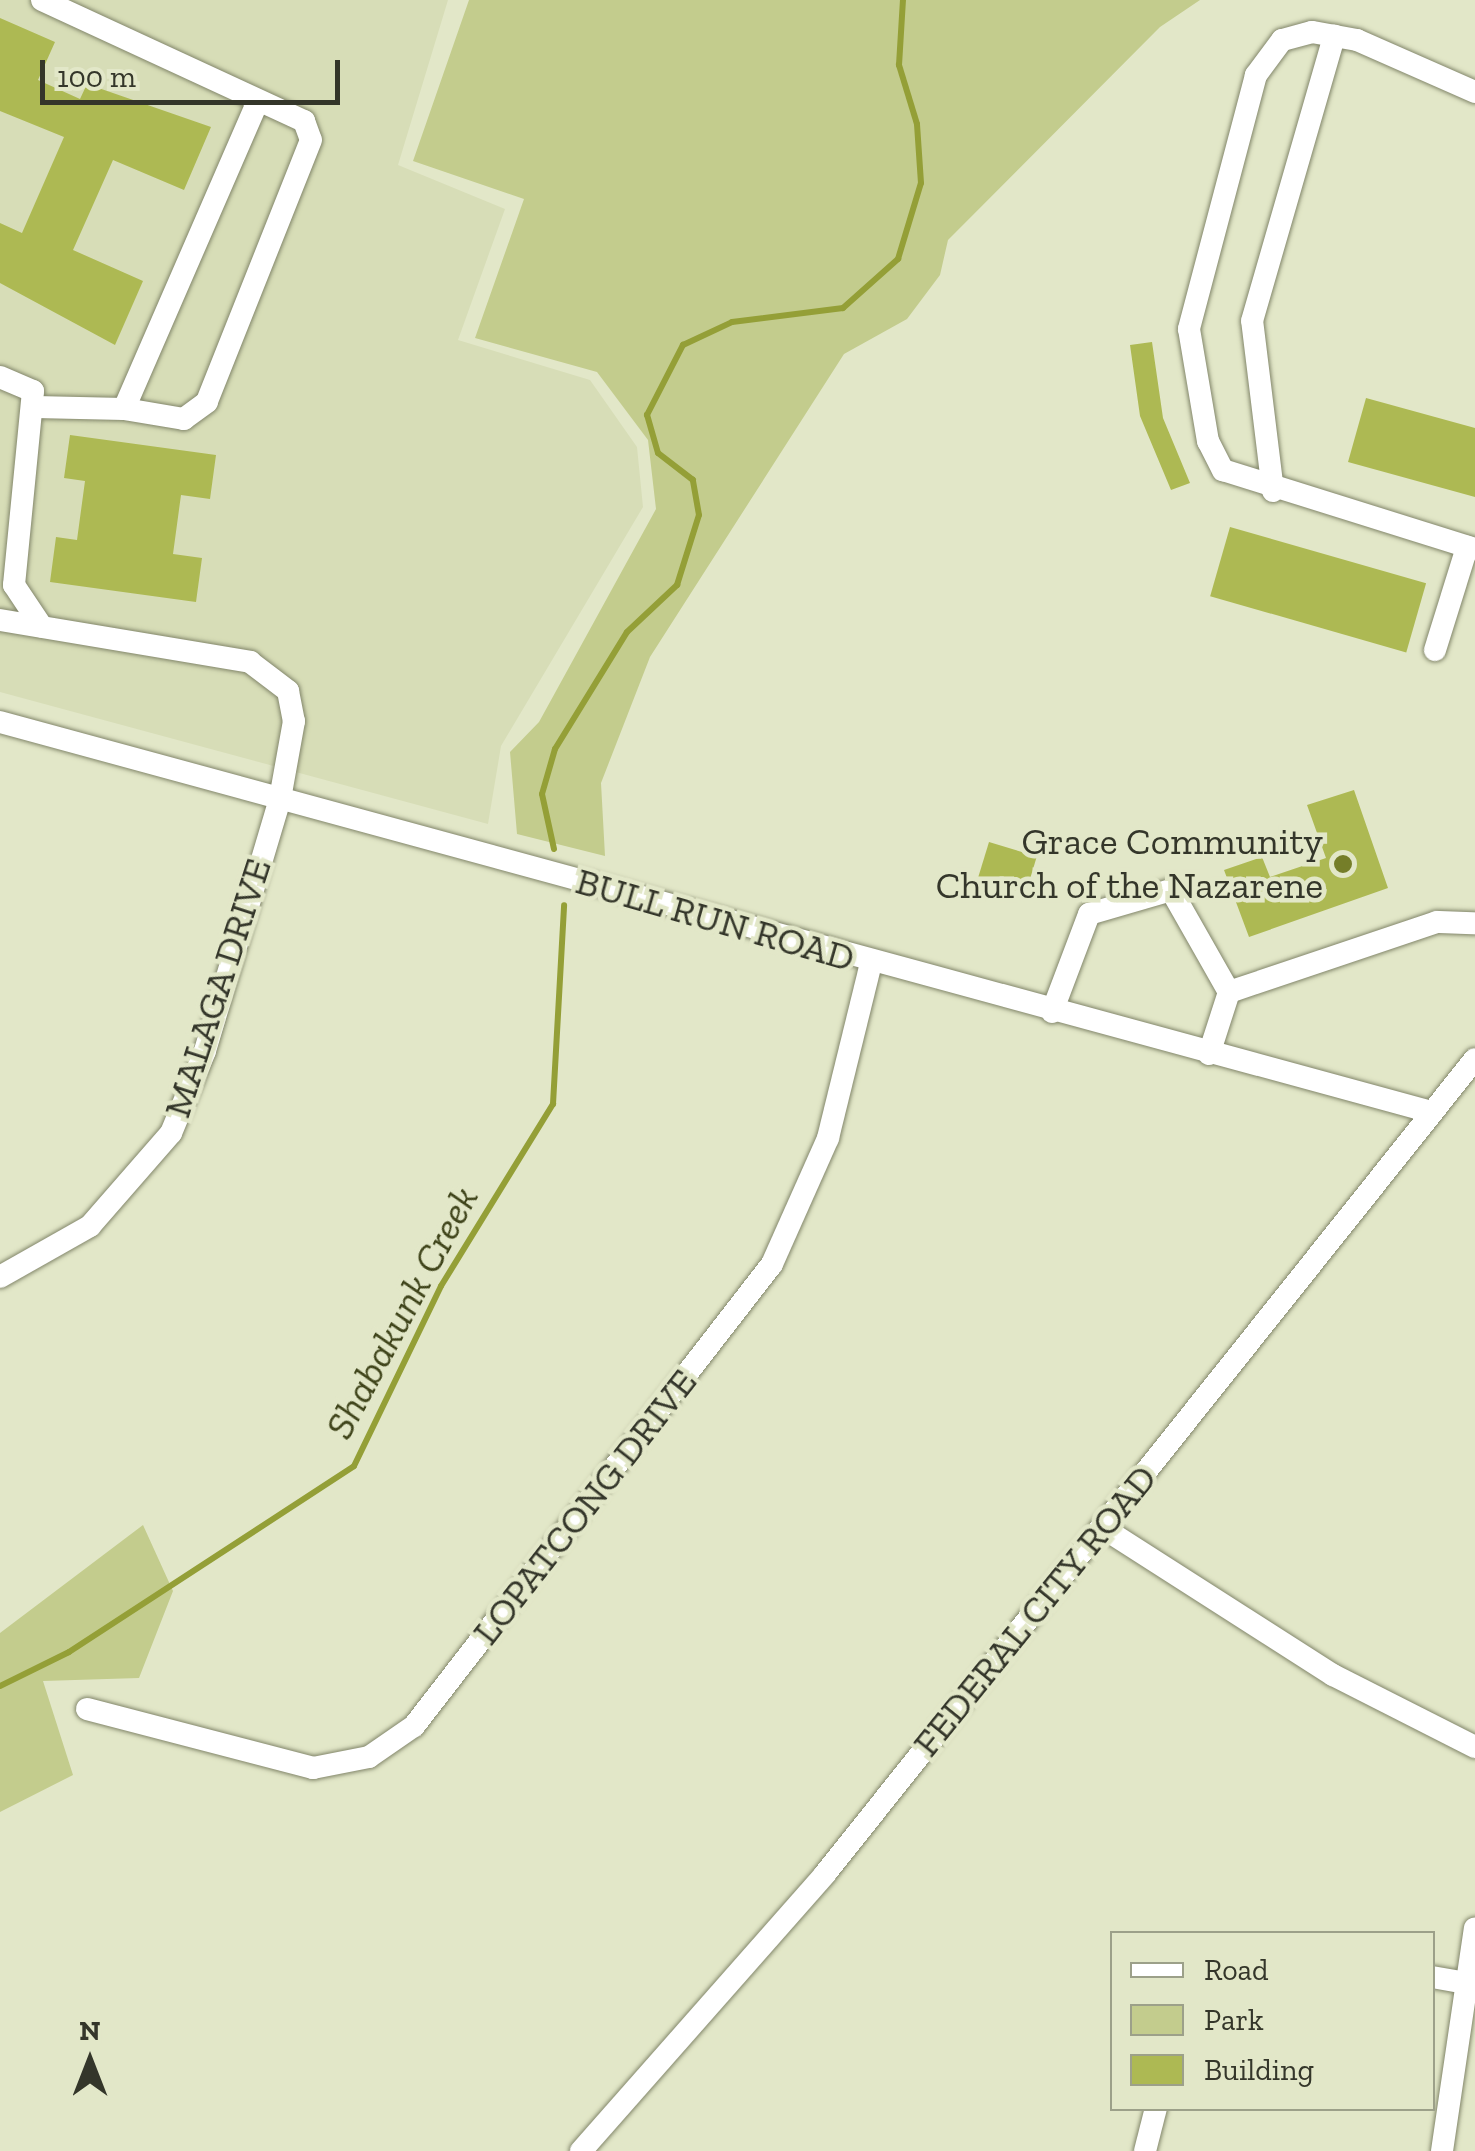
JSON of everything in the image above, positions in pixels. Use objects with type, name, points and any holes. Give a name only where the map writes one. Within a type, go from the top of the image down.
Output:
[{"type":"street","points":[[36,407],[124,408],[184,419],[207,402],[311,140],[304,120],[42,0]]},
{"type":"street","points":[[1273,491],[1252,321],[1334,36]]},
{"type":"street","points":[[1435,650],[1471,548],[1273,491],[1223,470],[1208,441],[1189,330],[1194,284],[1256,75],[1282,40],[1334,36],[1475,92]]},
{"type":"street","points":[[124,408],[258,101]]},
{"type":"street","points":[[0,377],[25,383],[36,407],[7,594],[42,627]]},
{"type":"street","points":[[0,620],[42,627]]},
{"type":"street","name":"MALAGA DRIVE","points":[[0,1277],[90,1226],[171,1132],[205,1051],[280,799],[294,720],[276,674],[250,662],[42,627]]},
{"type":"street","name":"BULL RUN ROAD","points":[[0,722],[871,963],[1430,1112]]},
{"type":"street","points":[[1052,1012],[1089,914],[1171,890],[1229,992],[1209,1054]]},
{"type":"street","points":[[1229,992],[1437,922],[1475,924]]},
{"type":"street","name":"LOPATCONG DRIVE","points":[[87,1709],[313,1768],[369,1757],[414,1726],[772,1264],[828,1138],[871,963]]},
{"type":"street","name":"FEDERAL CITY ROAD","points":[[581,2151],[825,1874],[1475,1059]]},
{"type":"street","points":[[1103,1528],[1332,1676],[1475,1747]]},
{"type":"street","points":[[1442,2151],[1475,1928]]},
{"type":"street","points":[[1435,1978],[1466,1983]]},
{"type":"street","points":[[1145,2151],[1155,2111]]},
{"type":"shaded area","points":[[0,0],[448,0],[398,165],[505,209],[458,340],[590,380],[637,447],[643,507],[501,746],[488,824],[0,692]]},
{"type":"green space","points":[[469,0],[1200,0],[1160,27],[948,240],[940,275],[907,319],[844,354],[650,657],[601,783],[605,856],[517,834],[510,752],[539,722],[656,509],[648,440],[597,372],[475,338],[524,199],[413,161]]},
{"type":"green space","points":[[143,1525],[173,1591],[139,1678],[43,1681],[73,1775],[0,1812],[0,1633]]},
{"type":"building","points":[[0,18],[55,42],[38,80],[80,99],[87,84],[211,127],[184,190],[113,160],[73,250],[143,281],[115,345],[0,283],[0,223],[22,233],[64,137],[0,111]]},
{"type":"building","points":[[1152,342],[1163,418],[1190,483],[1171,490],[1140,416],[1130,345]]},
{"type":"building","points":[[1366,398],[1475,428],[1475,497],[1348,462]]},
{"type":"building","points":[[70,435],[216,455],[210,499],[181,495],[173,554],[202,558],[196,602],[50,582],[56,537],[77,540],[85,481],[64,478]]},
{"type":"building","points":[[1230,527],[1426,583],[1406,652],[1210,596]]},
{"type":"building","name":"Grace Community Church of the Nazarene","points":[[1354,790],[1388,888],[1249,937],[1224,870],[1262,857],[1270,877],[1326,858],[1307,805]]},
{"type":"building","points":[[989,842],[1037,857],[1025,894],[978,879]]},
{"type":"waterway","name":"Shabakunk Creek","points":[[554,849],[542,794],[555,749],[627,632],[677,585],[699,515],[693,480],[658,453],[647,415],[683,345],[732,322],[843,308],[898,259],[921,183],[917,124],[899,65],[903,0]]},
{"type":"waterway","name":"Shabakunk Creek","points":[[0,1686],[69,1652],[354,1466],[441,1286],[553,1104],[564,905]]},
{"type":"place","name":"Grace Community Church of the Nazarene","points":[[1343,864]]}]
